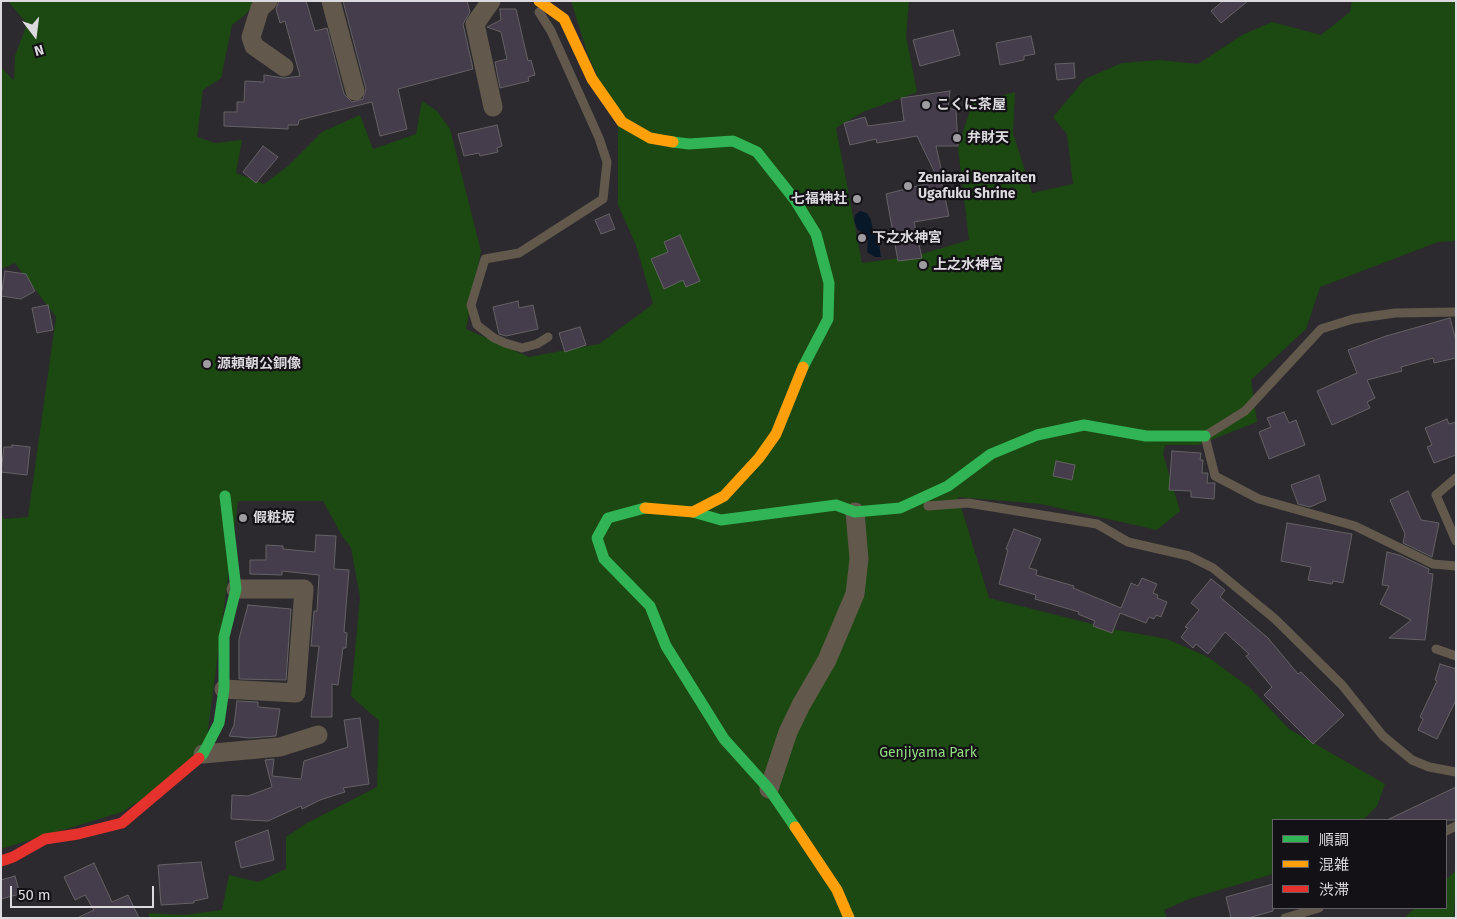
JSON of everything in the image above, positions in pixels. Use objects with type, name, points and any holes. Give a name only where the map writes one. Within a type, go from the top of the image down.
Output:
[{"type":"street","points":[[268,1],[260,8],[251,37],[254,46],[284,67]]},
{"type":"street","points":[[331,1],[355,92]]},
{"type":"street","points":[[491,1],[475,24],[493,107]]},
{"type":"street","points":[[539,1],[564,19],[592,79],[622,122],[650,138],[689,144],[733,142],[757,152],[795,200],[816,234],[829,284],[828,319],[802,369],[776,434],[765,450],[724,496],[693,512]]},
{"type":"street","points":[[850,918],[837,890],[769,789],[724,739],[666,646],[650,606],[604,560],[598,548],[597,538],[600,529],[608,518],[646,508],[693,512],[721,520],[836,505],[855,512],[900,508],[948,486],[991,454],[1037,436],[1084,425],[1146,436],[1206,436]]},
{"type":"street","points":[[1,861],[45,839],[78,834],[122,823],[203,754],[220,723],[224,689],[224,637],[236,589],[225,496]]},
{"type":"street","points":[[769,789],[788,732],[827,660],[856,594],[859,559],[855,512]]},
{"type":"street","points":[[224,689],[296,693],[304,589],[236,589]]},
{"type":"street","points":[[203,754],[280,747],[318,736]]},
{"type":"lane","points":[[532,1],[551,31],[599,138],[606,162],[603,200],[519,253],[485,259],[472,305],[477,325],[505,343],[522,348],[537,344],[548,338]]},
{"type":"lane","points":[[1456,312],[1395,313],[1353,319],[1321,328],[1245,411],[1206,436],[1216,476],[1258,499],[1356,526],[1433,564],[1456,566]]},
{"type":"lane","points":[[1456,478],[1436,495],[1456,541]]},
{"type":"lane","points":[[900,508],[968,503],[1097,524],[1128,542],[1189,556],[1213,568],[1275,619],[1335,678],[1383,736],[1397,748],[1412,760],[1429,767],[1456,772]]},
{"type":"lane","points":[[1436,649],[1456,656]]},
{"type":"lane","points":[[1285,918],[1316,909]]},
{"type":"green space","name":"Genjiyama Park","points":[[8,1],[256,1],[245,15],[232,25],[221,78],[203,90],[197,137],[215,143],[242,140],[236,173],[264,184],[288,166],[322,132],[360,115],[373,149],[416,134],[422,101],[437,111],[450,129],[481,251],[466,329],[529,357],[599,344],[653,304],[636,245],[618,205],[618,123],[588,55],[571,1],[909,1],[906,36],[917,92],[863,112],[836,128],[862,263],[915,256],[969,240],[958,148],[972,104],[1015,92],[1013,133],[1032,193],[1073,184],[1067,134],[1053,117],[1085,79],[1122,63],[1159,60],[1198,64],[1242,35],[1272,22],[1321,35],[1350,12],[1352,1],[1456,1],[1456,241],[1438,242],[1320,287],[1306,329],[1251,380],[1257,422],[1198,445],[1165,445],[1163,454],[1180,511],[1157,530],[1041,504],[958,497],[989,598],[1112,629],[1167,639],[1208,657],[1250,688],[1289,729],[1385,784],[1377,806],[1364,819],[1272,819],[1272,874],[1189,899],[1164,910],[1167,918],[149,918],[149,913],[184,915],[222,910],[229,875],[258,882],[286,869],[286,837],[307,823],[377,787],[379,721],[351,696],[360,597],[351,548],[323,501],[238,501],[204,760],[122,812],[1,849],[1,514],[4,519],[28,517],[56,317],[15,263],[1,269],[1,67],[14,81],[15,56],[27,24]]},
{"type":"green space","points":[[1456,870],[1454,918],[1404,918],[1414,909],[1447,909],[1447,879]]},
{"type":"water","points":[[860,211],[867,213],[871,220],[873,230],[878,236],[881,257],[875,257],[867,252],[868,240],[857,229],[854,220],[855,215]]},
{"type":"building","points":[[279,1],[306,1],[315,31],[327,28],[344,94],[352,102],[363,99],[366,89],[343,1],[467,1],[470,12],[463,24],[473,69],[398,89],[407,129],[380,136],[372,102],[299,120],[298,125],[288,125],[288,129],[224,126],[224,112],[237,112],[237,102],[244,102],[245,81],[264,82],[264,75],[284,78],[300,76],[285,21],[280,23],[276,9]]},
{"type":"building","points":[[1223,1],[1248,1],[1221,23],[1211,11]]},
{"type":"building","points":[[500,9],[516,9],[528,61],[531,60],[535,75],[528,77],[529,81],[500,88],[495,62],[507,59],[501,32],[487,27],[501,20]]},
{"type":"building","points":[[953,30],[960,55],[920,66],[913,40]]},
{"type":"building","points":[[1031,36],[1035,54],[1024,56],[1024,60],[1000,65],[996,43]]},
{"type":"building","points":[[1074,63],[1075,78],[1057,80],[1055,64]]},
{"type":"building","points":[[950,91],[948,108],[956,110],[958,146],[936,146],[942,173],[936,175],[917,136],[877,143],[876,139],[850,145],[844,123],[865,117],[868,126],[904,121],[901,98]]},
{"type":"building","points":[[497,125],[502,146],[497,148],[498,152],[480,156],[479,153],[464,156],[458,134]]},
{"type":"building","points":[[263,146],[278,157],[256,183],[243,172]]},
{"type":"building","points":[[941,180],[949,216],[914,222],[922,258],[898,261],[886,194]]},
{"type":"building","points":[[609,214],[615,229],[601,234],[595,220]]},
{"type":"building","points":[[680,235],[700,281],[686,287],[683,280],[664,289],[651,259],[668,252],[664,242]]},
{"type":"building","points":[[5,271],[26,274],[35,291],[21,299],[1,296]]},
{"type":"building","points":[[518,301],[519,308],[533,305],[538,329],[506,336],[499,334],[493,307]]},
{"type":"building","points":[[48,305],[53,330],[37,333],[32,308]]},
{"type":"building","points":[[1450,318],[1456,341],[1456,358],[1434,363],[1433,358],[1401,367],[1402,371],[1367,380],[1375,398],[1367,402],[1370,408],[1332,425],[1317,391],[1357,373],[1348,350],[1386,336]]},
{"type":"building","points":[[580,327],[586,345],[565,352],[559,333]]},
{"type":"building","points":[[1284,412],[1289,423],[1296,420],[1305,445],[1269,459],[1259,432],[1271,427],[1267,418]]},
{"type":"building","points":[[1447,419],[1449,424],[1456,422],[1456,455],[1434,463],[1427,447],[1432,445],[1425,428]]},
{"type":"building","points":[[12,445],[30,447],[27,475],[1,472],[4,447],[12,447]]},
{"type":"building","points":[[1172,451],[1201,453],[1200,460],[1203,460],[1202,473],[1208,473],[1207,483],[1215,483],[1214,499],[1191,497],[1191,491],[1169,490]]},
{"type":"building","points":[[1056,461],[1075,465],[1072,480],[1053,476]]},
{"type":"building","points":[[1319,475],[1326,500],[1310,507],[1298,504],[1291,485]]},
{"type":"building","points":[[1408,491],[1421,520],[1439,523],[1432,557],[1403,543],[1405,534],[1390,500]]},
{"type":"building","points":[[1287,523],[1352,534],[1343,583],[1333,581],[1332,584],[1308,580],[1311,567],[1281,561]]},
{"type":"building","points":[[1014,529],[1041,539],[1029,568],[1037,570],[1036,575],[1074,586],[1073,588],[1121,608],[1131,583],[1138,586],[1142,578],[1157,584],[1153,593],[1158,595],[1157,598],[1167,602],[1161,617],[1156,615],[1154,619],[1149,617],[1146,623],[1120,613],[1112,633],[1093,626],[1095,621],[1078,614],[1079,612],[1035,599],[1036,595],[999,584],[1008,550],[1006,549]]},
{"type":"building","points":[[316,535],[336,536],[334,569],[349,570],[344,632],[347,633],[346,648],[343,648],[338,685],[332,684],[332,717],[311,717],[319,646],[311,646],[314,611],[317,611],[319,575],[282,571],[282,575],[250,574],[250,560],[266,560],[266,545],[283,546],[283,549],[315,552]]},
{"type":"building","points":[[1387,552],[1399,555],[1429,569],[1428,573],[1433,574],[1425,640],[1389,638],[1411,620],[1380,604],[1389,586],[1382,585]]},
{"type":"building","points":[[1211,579],[1225,590],[1220,597],[1268,638],[1298,674],[1301,672],[1344,715],[1313,744],[1264,695],[1272,687],[1246,656],[1249,654],[1225,632],[1208,654],[1196,644],[1193,648],[1181,637],[1188,628],[1185,627],[1199,610],[1191,603]]},
{"type":"building","points":[[248,605],[291,609],[286,680],[239,679],[239,639]]},
{"type":"building","points":[[1440,664],[1456,669],[1456,700],[1437,739],[1418,730],[1423,719],[1420,717],[1437,681],[1435,680]]},
{"type":"building","points":[[237,701],[258,702],[258,707],[280,709],[276,736],[250,738],[229,736],[234,725]]},
{"type":"building","points":[[360,718],[369,784],[343,788],[345,792],[320,800],[302,809],[301,806],[268,821],[231,819],[232,795],[248,796],[272,787],[265,760],[274,759],[272,776],[301,779],[304,761],[348,747],[344,720]]},
{"type":"building","points":[[1456,787],[1456,820],[1389,819]]},
{"type":"building","points":[[268,830],[274,860],[241,868],[235,842]]},
{"type":"building","points":[[201,862],[208,898],[194,901],[194,903],[161,905],[158,865]]},
{"type":"building","points":[[94,863],[112,902],[128,895],[139,918],[77,918],[94,910],[85,895],[75,900],[64,877]]},
{"type":"building","points":[[15,876],[20,894],[1,899],[1,880]]},
{"type":"building","points":[[1272,884],[1273,911],[1248,918],[1231,918],[1226,897]]},
{"type":"traffic: fast","points":[[673,142],[689,144],[733,141],[757,152],[795,200],[816,234],[829,283],[828,319],[803,367]]},
{"type":"traffic: fast","points":[[693,512],[721,520],[836,505],[855,512],[900,508],[948,486],[991,454],[1037,435],[1084,425],[1146,436],[1205,436]]},
{"type":"traffic: fast","points":[[199,758],[219,723],[224,689],[224,637],[236,589],[225,496]]},
{"type":"traffic: fast","points":[[645,508],[608,518],[597,538],[604,559],[650,606],[666,646],[724,739],[769,789],[795,827]]},
{"type":"traffic: slow","points":[[539,1],[564,19],[592,79],[622,122],[650,138],[673,142]]},
{"type":"traffic: slow","points":[[645,508],[693,512],[724,496],[759,458],[776,434],[803,367]]},
{"type":"traffic: slow","points":[[795,827],[837,890],[849,918]]},
{"type":"traffic: jam","points":[[1,861],[13,857],[45,839],[78,834],[122,823],[199,758]]},
{"type":"place","name":"こくに茶屋","points":[[926,105]]},
{"type":"place","name":"弁財天","points":[[957,138]]},
{"type":"place","name":"Zeniarai Benzaiten Ugafuku Shrine","points":[[908,186]]},
{"type":"place","name":"七福神社","points":[[857,199]]},
{"type":"place","name":"下之水神宮","points":[[862,238]]},
{"type":"place","name":"上之水神宮","points":[[923,265]]},
{"type":"place","name":"源頼朝公銅像","points":[[207,364]]},
{"type":"place","name":"假粧坂","points":[[243,518]]}]
